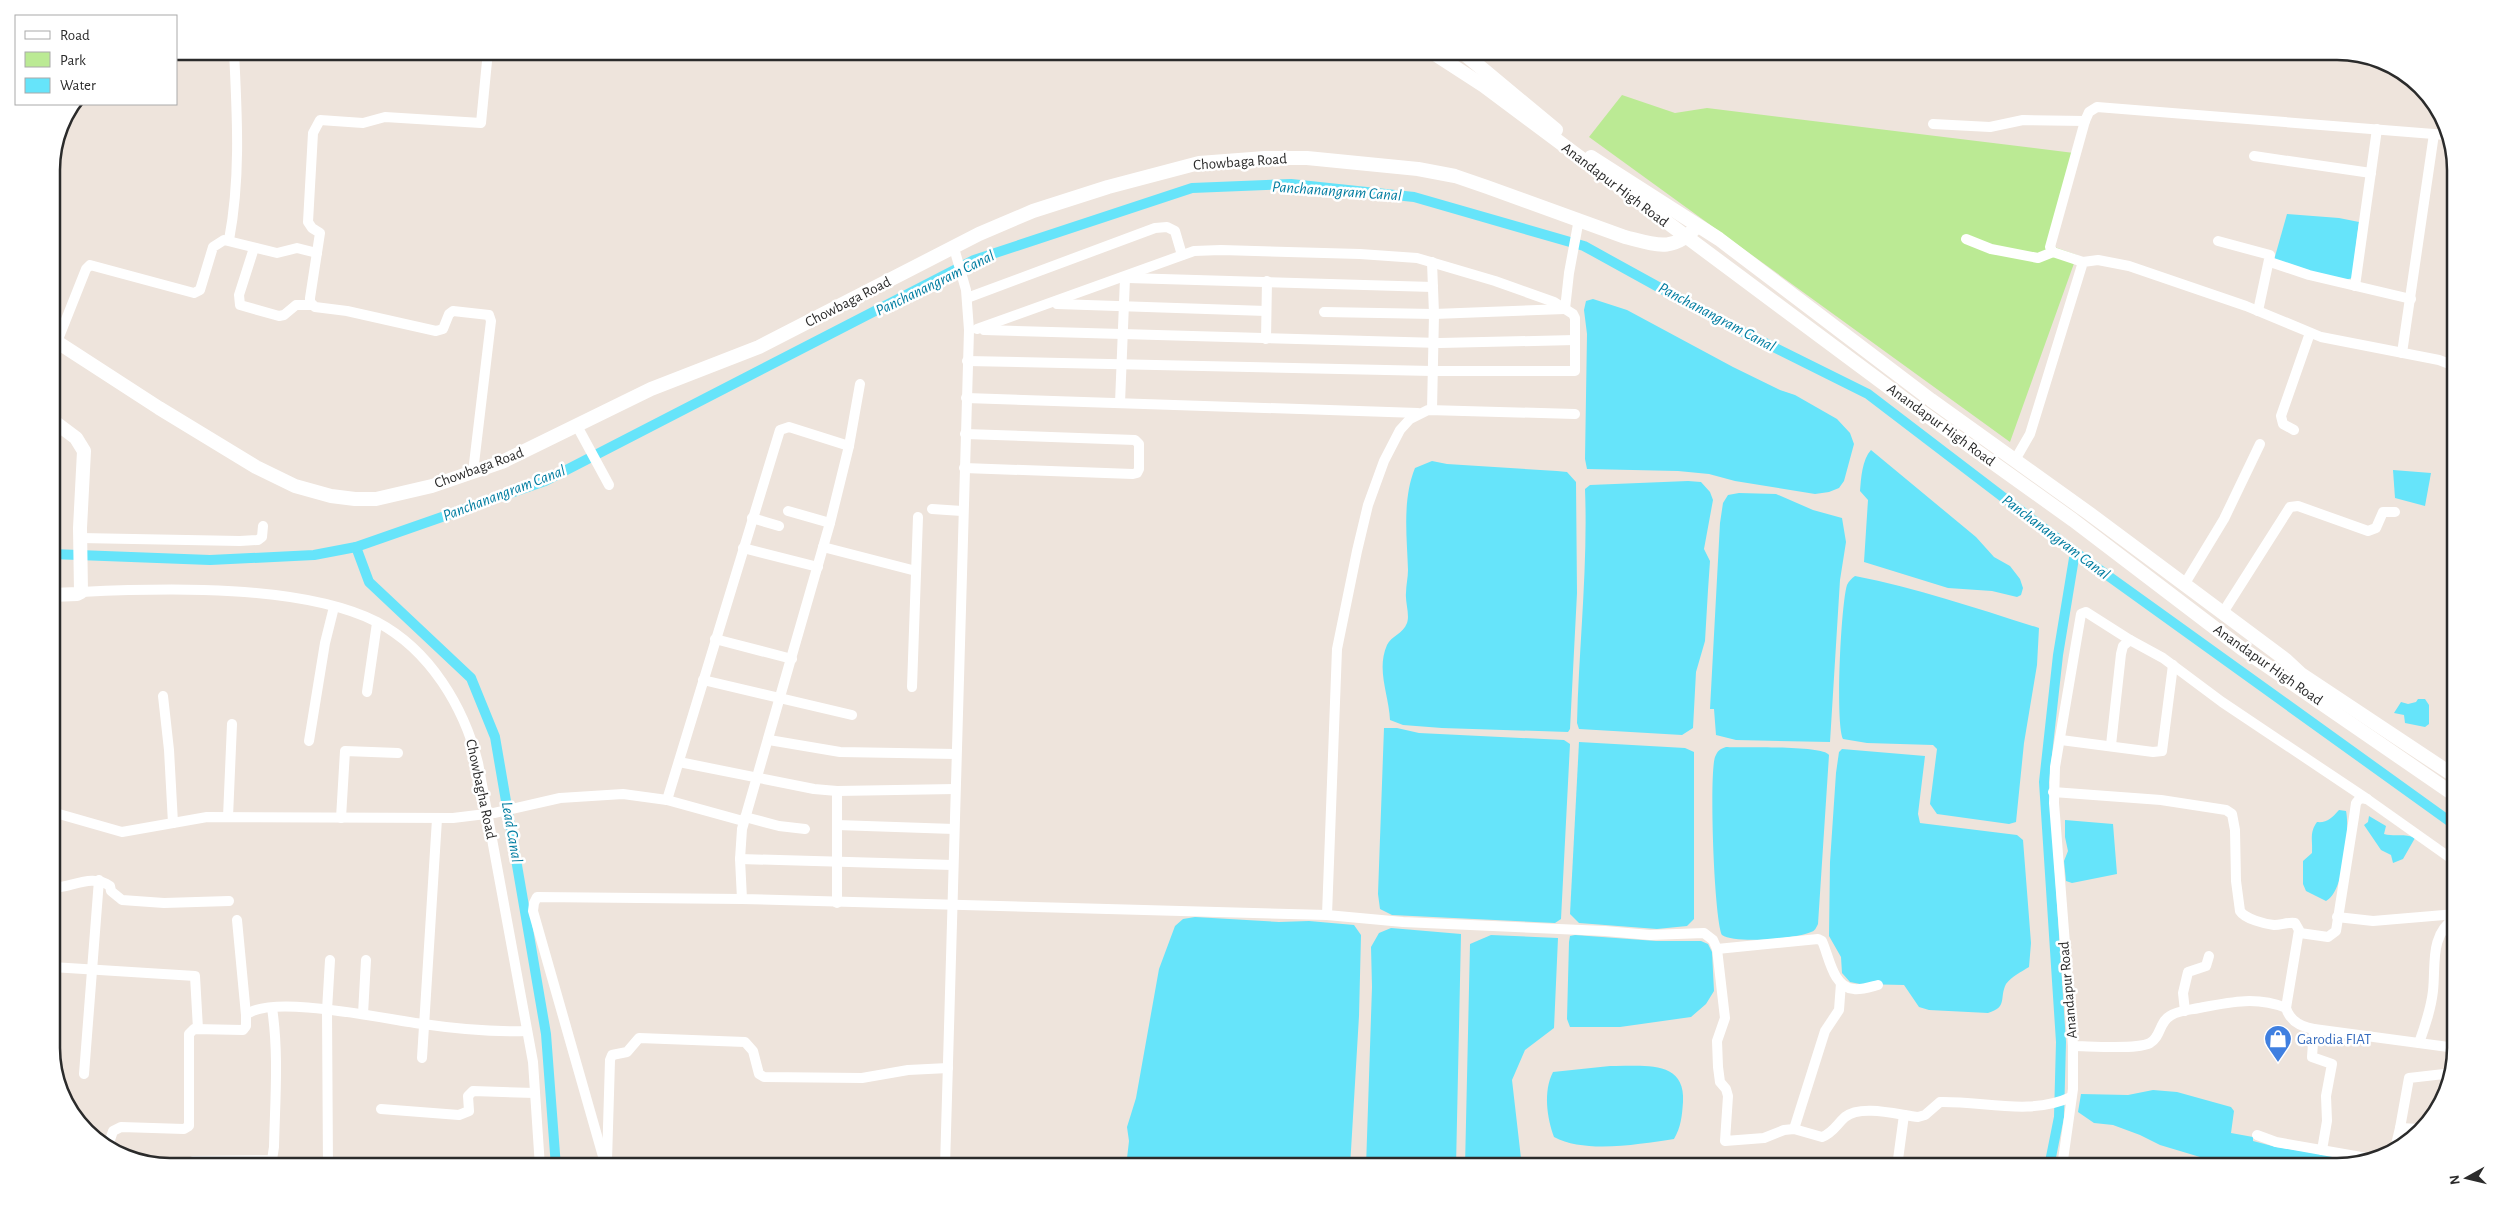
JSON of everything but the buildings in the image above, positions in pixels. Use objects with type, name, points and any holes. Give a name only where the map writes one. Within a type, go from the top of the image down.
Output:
[{"type":"main road","name":"Anandapur High Road","points":[[1454,60],[1484,86],[1686,239],[2073,520],[2241,648],[2447,790]]},
{"type":"main road","name":"Anandapur High Road","points":[[1471,60],[1576,146],[1719,239],[1931,400],[2286,660],[2300,674],[2447,771]]},
{"type":"main road","name":"Chowbaga Road","points":[[60,344],[159,408],[256,467],[295,486],[330,496],[376,499],[410,492],[511,458],[651,389],[759,346],[956,254],[979,234],[1033,211],[1108,187],[1199,163],[1265,158],[1316,159],[1418,169],[1463,179],[1646,243],[1665,245],[1686,239]]},
{"type":"main road","points":[[1686,239],[1697,226]]},
{"type":"main road","points":[[60,426],[76,438],[84,451],[80,541],[82,592],[60,595]]},
{"type":"street","points":[[229,240],[235,206],[237,175],[234,60]]},
{"type":"street","points":[[312,305],[310,298],[320,233],[312,228],[308,222],[316,124],[320,120],[325,119],[368,123],[379,117],[481,122],[487,60]]},
{"type":"street","points":[[2441,135],[2097,107],[2088,112],[2050,243],[2053,252],[2083,262],[2098,260],[2129,266],[2258,311],[2310,333],[2447,363]]},
{"type":"street","points":[[1933,124],[1990,127],[2023,120],[2086,121]]},
{"type":"street","points":[[2355,286],[2377,129]]},
{"type":"street","points":[[2402,353],[2434,134]]},
{"type":"street","points":[[2254,156],[2371,173]]},
{"type":"street","points":[[1566,309],[1569,273],[1579,219]]},
{"type":"street","points":[[967,294],[1155,228],[1167,227],[1175,231],[1182,255]]},
{"type":"street","points":[[1966,239],[1991,249],[2038,258],[2045,257],[2053,252]]},
{"type":"street","points":[[60,327],[86,269],[90,265],[197,292],[213,247],[219,242],[229,240],[277,253],[297,248],[317,253]]},
{"type":"street","points":[[2218,241],[2270,255],[2258,311]]},
{"type":"street","points":[[254,248],[239,294],[240,305],[279,316],[284,315],[296,305],[312,305],[436,331],[443,329],[449,314],[453,310],[489,315],[491,321],[473,472]]},
{"type":"street","points":[[968,361],[1432,371],[1575,371],[1575,318],[1573,314],[1554,302],[1495,281],[1432,262],[1360,254],[1194,251],[1051,304],[973,330]]},
{"type":"street","points":[[945,1158],[962,511],[968,361],[973,330],[967,294],[956,254]]},
{"type":"street","points":[[1432,262],[1434,314],[1432,410]]},
{"type":"street","points":[[2015,460],[2030,434],[2083,262]]},
{"type":"street","points":[[2270,262],[2309,275],[2411,299]]},
{"type":"street","points":[[1122,278],[1267,280],[1433,287]]},
{"type":"street","points":[[1120,403],[1123,335],[1122,278]]},
{"type":"street","points":[[1266,339],[1267,280]]},
{"type":"street","points":[[1051,304],[1266,311]]},
{"type":"street","points":[[1324,312],[1434,314],[1566,309]]},
{"type":"street","points":[[973,330],[1433,343],[1575,340]]},
{"type":"street","points":[[2294,430],[2283,424],[2281,416],[2310,333]]},
{"type":"street","points":[[742,898],[740,859],[744,819],[781,699],[830,523],[849,446],[860,384]]},
{"type":"street","points":[[966,398],[1418,413],[1432,410],[1575,414]]},
{"type":"street","points":[[1327,915],[1338,649],[1368,505],[1384,462],[1400,430],[1418,413]]},
{"type":"street","points":[[577,426],[609,485]]},
{"type":"street","points":[[667,800],[714,639],[780,430],[789,427],[849,446]]},
{"type":"street","points":[[964,468],[1133,474],[1137,473],[1139,469],[1140,444],[1135,440],[965,434]]},
{"type":"street","points":[[2184,585],[2224,519],[2260,444]]},
{"type":"street","points":[[2222,614],[2290,507],[2298,506],[2368,531],[2376,528],[2383,512],[2394,512]]},
{"type":"street","points":[[932,509],[962,511]]},
{"type":"street","points":[[788,511],[830,523]]},
{"type":"street","points":[[912,687],[918,517]]},
{"type":"street","points":[[752,518],[779,526]]},
{"type":"street","points":[[80,541],[258,540],[262,537],[263,526]]},
{"type":"street","points":[[823,547],[916,571]]},
{"type":"street","points":[[743,548],[818,567]]},
{"type":"street","name":"Chowbagha Road","points":[[82,592],[134,589],[240,593],[292,598],[334,607],[377,623],[407,644],[426,662],[459,708],[471,736],[490,813],[526,1031],[533,1062],[539,1158]]},
{"type":"street","points":[[309,741],[325,643],[334,607]]},
{"type":"street","name":"Anandapur Road","points":[[2286,1008],[2276,1004],[2237,1000],[2185,1010],[2169,1016],[2163,1021],[2156,1038],[2149,1044],[2112,1047],[2073,1046],[2054,792],[2081,614],[2086,612],[2173,665],[2222,702],[2367,799],[2447,856]]},
{"type":"street","points":[[366,692],[377,623]]},
{"type":"street","points":[[714,639],[792,659]]},
{"type":"street","points":[[2111,745],[2121,654],[2123,646],[2130,640]]},
{"type":"street","points":[[2061,740],[2154,752],[2162,751],[2173,665]]},
{"type":"street","points":[[703,680],[852,715]]},
{"type":"street","points":[[163,696],[169,750],[173,823]]},
{"type":"street","points":[[228,817],[232,724]]},
{"type":"street","points":[[769,740],[840,752],[956,754]]},
{"type":"street","points":[[341,818],[345,751],[398,753]]},
{"type":"street","points":[[679,762],[800,787],[837,791],[955,789]]},
{"type":"street","points":[[837,791],[837,903]]},
{"type":"street","points":[[2054,792],[2161,800],[2226,810],[2232,814],[2235,830],[2236,881],[2240,911],[2246,917],[2272,924],[2295,923],[2300,933],[2286,1008],[2288,1014],[2296,1022],[2314,1030],[2447,1047]]},
{"type":"street","points":[[60,814],[122,832],[207,817],[437,819],[490,813],[560,798],[623,794],[667,800],[744,819],[804,829]]},
{"type":"street","points":[[2300,933],[2328,937],[2333,935],[2356,803],[2360,798],[2367,799]]},
{"type":"street","points":[[422,1058],[437,819]]},
{"type":"street","points":[[837,825],[954,830]]},
{"type":"street","points":[[740,859],[953,865]]},
{"type":"street","points":[[60,888],[80,882],[99,880],[110,886],[111,891],[122,900],[164,903],[229,900]]},
{"type":"street","points":[[84,1074],[99,880]]},
{"type":"street","points":[[604,1158],[533,911],[534,903],[538,896],[742,898],[837,903],[952,904],[1327,915],[1403,922],[1605,931],[1650,936],[1694,932],[1709,936],[1716,950],[1724,1018],[1717,1041],[1717,1050],[1720,1082],[1726,1089],[1728,1096],[1725,1141],[1764,1138],[1784,1130],[1794,1129],[1822,1137],[1834,1131],[1846,1117],[1856,1111],[1865,1110],[1918,1117],[1926,1115],[1940,1102],[2015,1106],[2051,1105],[2067,1099]]},
{"type":"street","points":[[2337,917],[2373,921],[2447,917]]},
{"type":"street","points":[[110,1140],[114,1131],[121,1127],[184,1129],[190,1126],[189,1034],[192,1030],[243,1030],[246,1026],[236,920]]},
{"type":"street","points":[[2419,1043],[2433,991],[2435,945],[2447,926]]},
{"type":"street","points":[[1716,950],[1818,939],[1822,941],[1841,983],[1847,988],[1855,990],[1878,985]]},
{"type":"street","points":[[2185,1010],[2183,993],[2188,972],[2206,966],[2209,956]]},
{"type":"street","points":[[328,1158],[330,960]]},
{"type":"street","points":[[363,1014],[366,960]]},
{"type":"street","points":[[60,968],[195,976],[198,1030]]},
{"type":"street","points":[[1794,1129],[1825,1031],[1839,1010],[1841,983]]},
{"type":"street","points":[[246,1015],[252,1010],[272,1008],[328,1010],[424,1024],[526,1031]]},
{"type":"street","points":[[272,1008],[276,1030],[272,1158]]},
{"type":"street","points":[[2314,1030],[2312,1057],[2332,1064],[2326,1096],[2327,1121],[2322,1150]]},
{"type":"street","points":[[607,1158],[610,1060],[612,1055],[627,1052],[639,1038],[745,1042],[753,1051],[759,1074],[764,1077],[862,1078],[908,1070],[948,1068]]},
{"type":"street","points":[[2063,1158],[2067,1099],[2073,1089],[2073,1046]]},
{"type":"street","points":[[2397,1139],[2409,1078],[2444,1074]]},
{"type":"street","points":[[381,1109],[460,1115],[469,1111],[468,1096],[474,1092],[535,1093]]},
{"type":"street","points":[[1898,1158],[1904,1115]]},
{"type":"street","points":[[2400,1128],[2413,1128]]},
{"type":"street","points":[[2257,1135],[2276,1142],[2356,1156]]},
{"type":"green space","points":[[1622,95],[1675,113],[1707,108],[2074,153],[2049,245],[2077,255],[2010,442],[1589,137]]},
{"type":"water","points":[[2287,214],[2339,218],[2359,222],[2352,278],[2346,280],[2300,269],[2274,260]]},
{"type":"water","points":[[1593,299],[1627,310],[1733,367],[1780,390],[1795,395],[1837,419],[1850,433],[1854,444],[1844,481],[1839,488],[1815,494],[1735,481],[1709,474],[1678,471],[1587,469],[1585,459],[1587,334],[1584,310],[1586,301]]},
{"type":"water","points":[[1871,450],[1976,537],[1994,557],[2010,566],[2020,579],[2023,588],[2021,595],[2017,597],[1992,591],[1948,588],[1864,562],[1868,500],[1860,491],[1864,464]]},
{"type":"water","points":[[1432,461],[1447,464],[1567,472],[1576,482],[1577,593],[1570,729],[1568,732],[1442,728],[1403,725],[1390,720],[1383,664],[1387,645],[1391,639],[1403,630],[1408,620],[1406,597],[1408,570],[1406,519],[1408,493],[1415,468]]},
{"type":"water","points":[[2393,470],[2431,473],[2425,506],[2395,498]]},
{"type":"water","points":[[1701,482],[1710,492],[1713,500],[1704,549],[1710,561],[1705,641],[1696,672],[1693,728],[1682,735],[1579,729],[1577,723],[1584,577],[1585,489],[1590,485]]},
{"type":"water","points":[[1739,493],[1776,494],[1813,510],[1842,518],[1846,542],[1840,580],[1830,742],[1736,740],[1716,735],[1714,709],[1710,709],[1720,523],[1723,503],[1728,495]]},
{"type":"water","points":[[1855,576],[1971,606],[2039,628],[2037,665],[2024,743],[2016,822],[2009,824],[1937,814],[1930,804],[1937,749],[1933,745],[1867,743],[1843,739],[1839,710],[1841,638],[1847,585]]},
{"type":"water","points":[[2418,699],[2425,699],[2429,705],[2429,724],[2425,727],[2405,723],[2404,715],[2394,713],[2401,702],[2408,704],[2416,702]]},
{"type":"water","points":[[1384,728],[1397,728],[1419,733],[1564,740],[1570,744],[1561,919],[1555,923],[1392,915],[1380,909],[1378,894]]},
{"type":"water","points":[[1579,742],[1685,748],[1694,752],[1694,919],[1687,926],[1657,929],[1579,923],[1570,914]]},
{"type":"water","points":[[1726,747],[1798,748],[1824,752],[1829,755],[1818,924],[1812,932],[1792,937],[1765,940],[1729,938],[1722,935],[1719,923],[1715,876],[1712,790],[1715,757],[1719,750]]},
{"type":"water","points":[[1842,749],[1925,756],[1918,814],[1920,823],[2017,835],[2023,840],[2031,943],[2029,967],[2014,976],[2006,984],[2001,1005],[1994,1011],[1988,1013],[1929,1010],[1919,1007],[1904,985],[1860,984],[1850,982],[1842,973],[1841,957],[1829,936],[1830,862],[1836,773],[1839,752]]},
{"type":"water","points":[[2339,810],[2346,811],[2347,820],[2344,860],[2337,886],[2332,896],[2326,901],[2306,891],[2303,884],[2303,861],[2312,853],[2312,833],[2317,822],[2324,822]]},
{"type":"water","points":[[2369,816],[2386,826],[2384,834],[2415,838],[2403,859],[2393,863],[2391,855],[2381,850],[2364,825],[2368,822]]},
{"type":"water","points":[[2065,820],[2113,824],[2117,874],[2072,883],[2066,881],[2064,861],[2068,851],[2065,837]]},
{"type":"water","points":[[1195,917],[1279,922],[1309,921],[1354,925],[1361,935],[1359,1016],[1351,1158],[1127,1158],[1129,1141],[1127,1127],[1136,1098],[1159,969],[1175,926],[1183,919]]},
{"type":"water","points":[[1391,928],[1461,934],[1456,1158],[1366,1158],[1372,987],[1371,947],[1379,933]]},
{"type":"water","points":[[1491,935],[1558,938],[1554,1028],[1525,1050],[1512,1080],[1521,1158],[1465,1158],[1470,944]]},
{"type":"water","points":[[1570,936],[1656,941],[1701,941],[1708,944],[1712,952],[1714,991],[1706,1004],[1691,1017],[1620,1027],[1570,1027],[1567,1019],[1569,942]]},
{"type":"water","points":[[1610,1066],[1647,1066],[1659,1068],[1677,1078],[1682,1088],[1683,1102],[1681,1121],[1674,1139],[1629,1145],[1597,1146],[1581,1145],[1554,1137],[1549,1122],[1547,1104],[1548,1088],[1553,1072]]},
{"type":"water","points":[[2153,1090],[2177,1092],[2231,1107],[2234,1111],[2231,1133],[2253,1137],[2253,1141],[2276,1147],[2334,1156],[2334,1158],[2203,1158],[2160,1145],[2113,1125],[2094,1123],[2078,1112],[2081,1094],[2128,1095]]},
{"type":"waterway","name":"Panchanangram Canal","points":[[60,554],[210,560],[314,555],[356,547],[545,481],[974,260],[1192,188],[1291,184],[1414,197],[1584,246],[1711,316],[1868,394],[2075,552],[2447,820]]},
{"type":"waterway","name":"Lead Canal","points":[[356,547],[369,582],[471,678],[495,737],[546,1034],[555,1158]]},
{"type":"waterway","points":[[2051,1158],[2059,1117],[2061,1042],[2044,782],[2058,655],[2075,552]]},
{"type":"place","name":"Garodia FIAT","points":[[2278,1063]]}]
